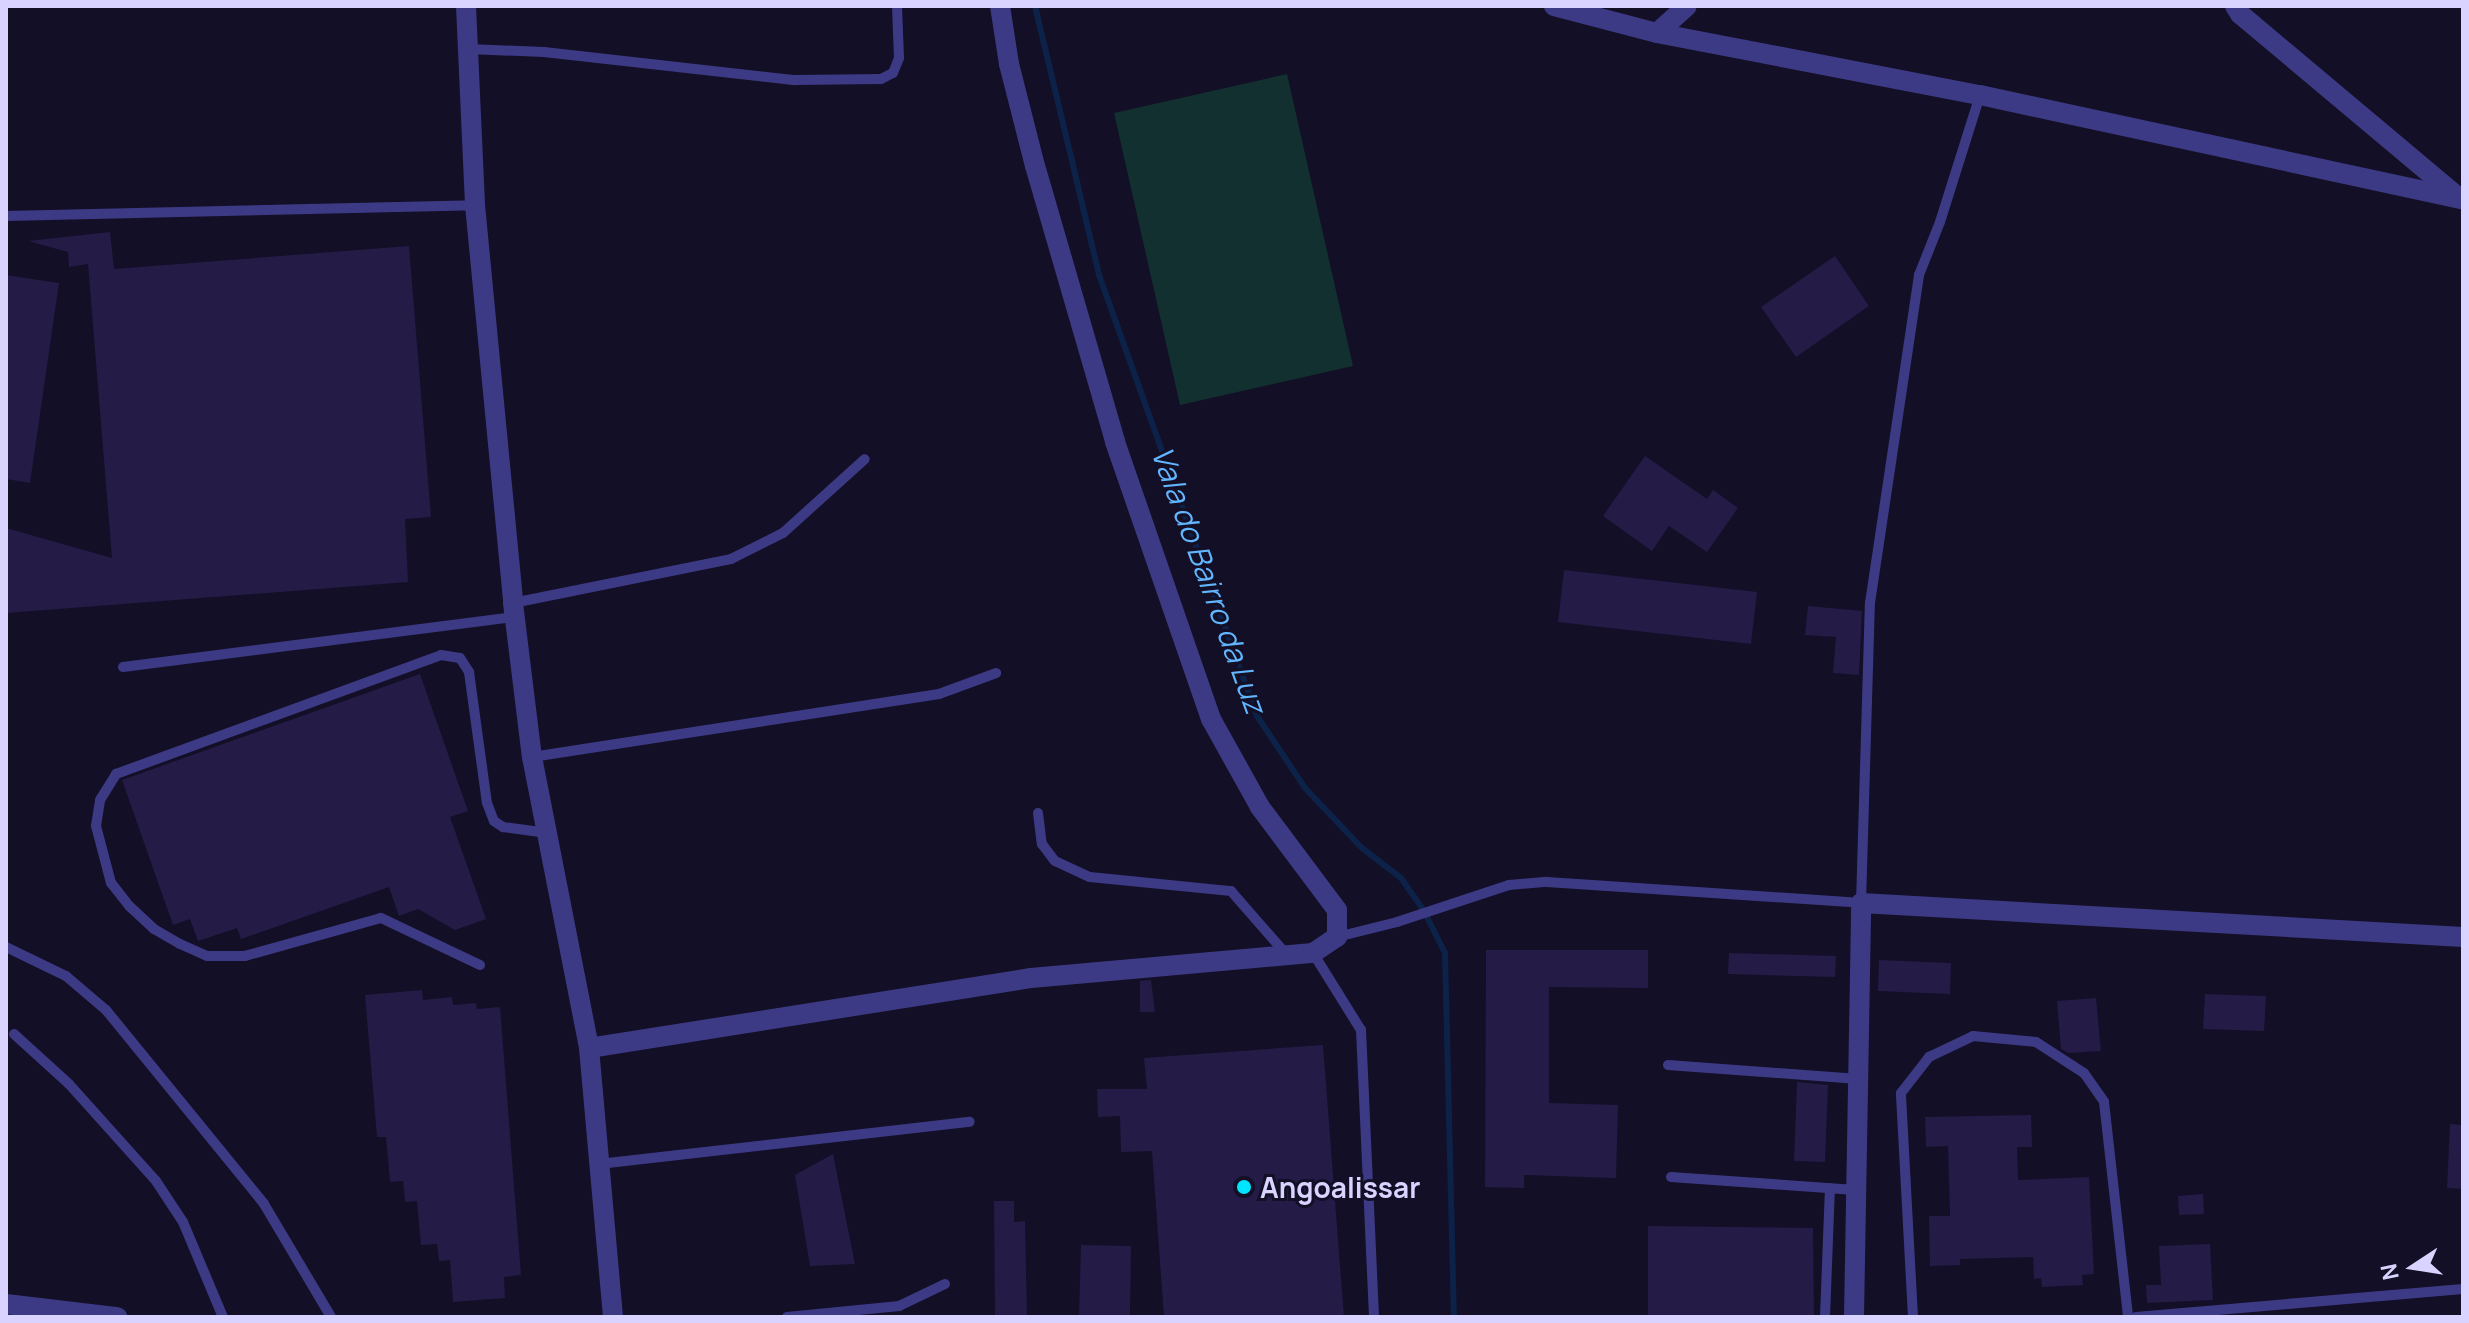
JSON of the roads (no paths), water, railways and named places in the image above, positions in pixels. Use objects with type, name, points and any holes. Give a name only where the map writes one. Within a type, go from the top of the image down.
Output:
[{"type":"street","points":[[466,6],[475,205],[514,610],[532,757],[589,1048],[613,1317]]},
{"type":"street","points":[[589,1048],[1031,978],[1313,953],[1337,937],[1337,910],[1260,807],[1211,719],[1115,441],[1035,166],[1009,64],[1000,6]]},
{"type":"street","points":[[1554,6],[1588,10],[1657,33],[1980,95],[2461,199]]},
{"type":"street","points":[[1657,33],[1687,6]]},
{"type":"street","points":[[2235,6],[2240,14],[2461,199]]},
{"type":"street","points":[[1854,1317],[1861,903],[2463,937]]},
{"type":"street","points":[[6,1304],[117,1317]]},
{"type":"lane","points":[[468,49],[544,52],[795,80],[881,79],[893,73],[899,58],[897,6]]},
{"type":"lane","points":[[1337,937],[1397,922],[1509,885],[1547,882],[1861,903],[1870,603],[1919,275],[1940,222],[1980,95]]},
{"type":"lane","points":[[6,216],[475,205]]},
{"type":"lane","points":[[123,667],[514,610],[731,559],[783,533],[865,459]]},
{"type":"lane","points":[[480,965],[381,918],[245,956],[207,956],[154,929],[111,883],[96,826],[100,800],[116,774],[441,655],[460,658],[469,672],[487,803],[494,821],[503,827],[548,833]]},
{"type":"lane","points":[[532,757],[939,694],[996,673]]},
{"type":"lane","points":[[1038,813],[1042,844],[1055,861],[1090,877],[1231,891],[1286,954]]},
{"type":"lane","points":[[6,947],[66,976],[106,1010],[264,1204],[331,1317]]},
{"type":"lane","points":[[1313,953],[1361,1030],[1374,1317]]},
{"type":"lane","points":[[14,1034],[69,1084],[156,1181],[183,1222],[223,1317]]},
{"type":"lane","points":[[1913,1317],[1901,1093],[1929,1057],[1973,1036],[2036,1042],[2084,1073],[2104,1102],[2128,1317]]},
{"type":"lane","points":[[1668,1065],[1858,1079]]},
{"type":"lane","points":[[599,1164],[970,1122]]},
{"type":"lane","points":[[1671,1177],[1856,1190]]},
{"type":"lane","points":[[1825,1317],[1830,1188]]},
{"type":"lane","points":[[787,1317],[899,1306],[945,1284]]},
{"type":"lane","points":[[2136,1317],[2463,1289]]},
{"type":"waterway","name":"Vala do Bairro da Luz","points":[[1035,6],[1099,275],[1257,716],[1305,788],[1362,848],[1401,878],[1424,911],[1445,953],[1454,1317]]},
{"type":"place","name":"Angoalissar","points":[[1244,1187]]}]
